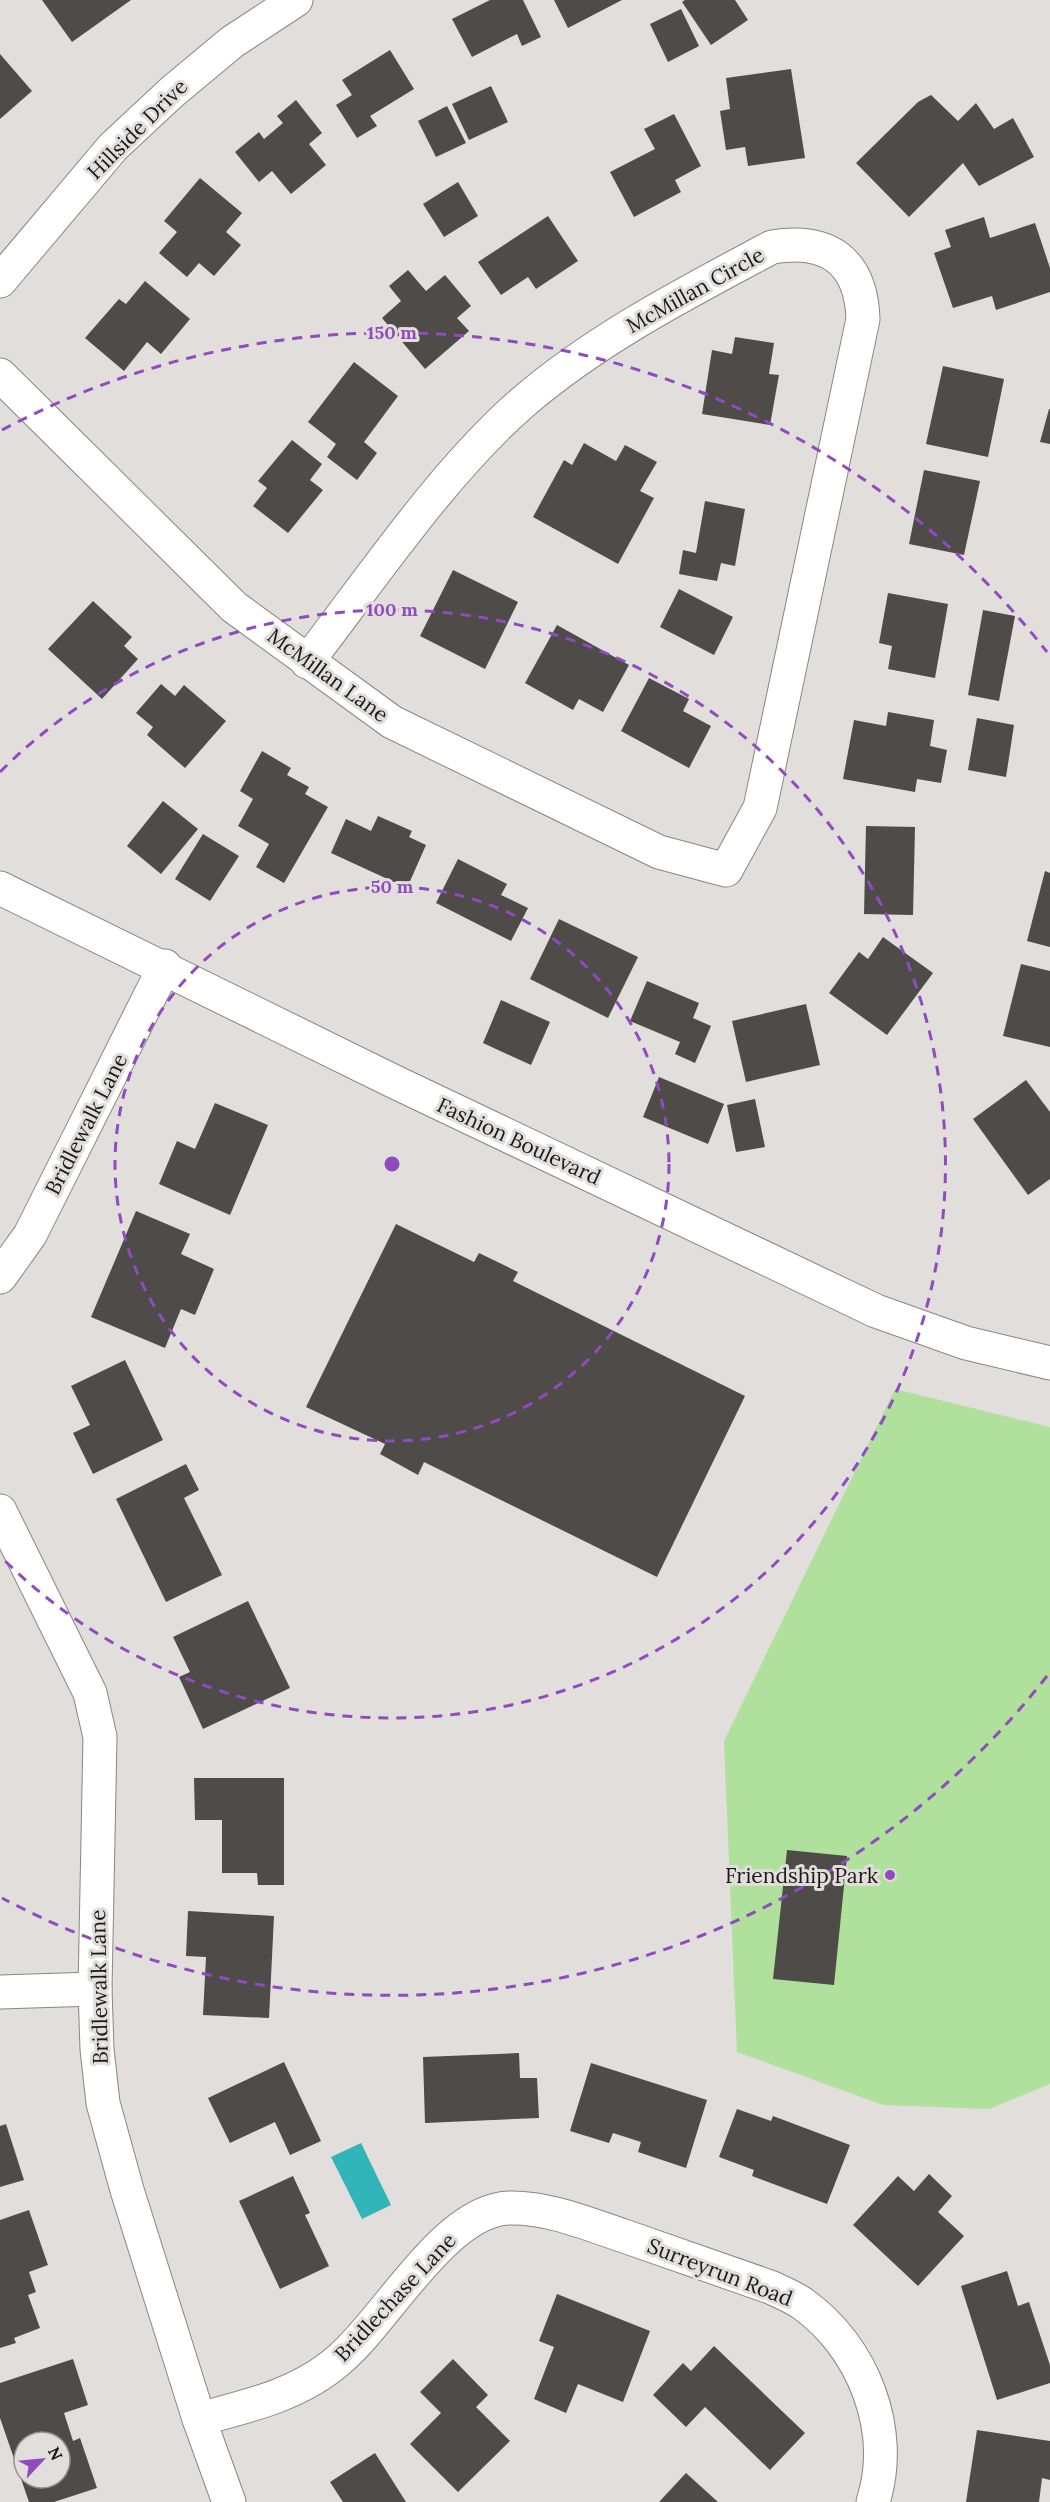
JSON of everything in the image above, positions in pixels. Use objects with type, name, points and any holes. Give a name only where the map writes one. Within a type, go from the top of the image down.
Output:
[{"type":"street","name":"Hillside Drive","points":[[0,281],[113,147],[232,42],[296,0]]},
{"type":"street","name":"McMillan Circle","points":[[307,662],[447,480],[521,404],[593,348],[772,246],[797,243],[818,246],[839,257],[854,277],[862,301],[862,319],[760,808],[726,870]]},
{"type":"street","name":"McMillan Lane","points":[[0,375],[234,607],[392,722],[659,852],[726,870]]},
{"type":"street","name":"Fashion Boulevard","points":[[0,888],[165,966],[395,1082],[876,1311],[966,1343],[1050,1363]]},
{"type":"street","name":"Bridlewalk Lane","points":[[0,1277],[30,1235],[165,966]]},
{"type":"street","name":"Bridlewalk Lane","points":[[0,1511],[90,1693],[100,1737],[95,1989],[97,2049],[103,2103],[127,2190],[199,2419],[229,2502]]},
{"type":"street","points":[[0,1992],[95,1989]]},
{"type":"street","name":"Bridlechase Lane","points":[[199,2419],[279,2396],[313,2379],[340,2360],[450,2235],[480,2215],[509,2208],[562,2215]]},
{"type":"street","name":"Surreyrun Road","points":[[562,2215],[770,2287],[802,2304],[839,2337],[863,2375],[876,2414],[881,2453],[873,2502]]},
{"type":"green space","name":"Friendship Park","points":[[895,1389],[1050,1427],[1050,2084],[989,2109],[883,2105],[737,2052],[724,1741]]},
{"type":"water","points":[[361,2143],[391,2205],[362,2219],[331,2157]]},
{"type":"building","points":[[42,0],[131,0],[72,42]]},
{"type":"building","points":[[490,0],[523,0],[541,37],[522,46],[517,34],[472,57],[452,19]]},
{"type":"building","points":[[554,0],[622,0],[568,28]]},
{"type":"building","points":[[685,0],[735,0],[748,20],[711,45],[682,2]]},
{"type":"building","points":[[681,9],[699,46],[668,62],[650,24]]},
{"type":"building","points":[[390,50],[414,89],[370,116],[377,126],[357,138],[336,105],[352,95],[342,80]]},
{"type":"building","points":[[0,54],[32,91],[0,119]]},
{"type":"building","points":[[791,69],[805,158],[748,166],[745,147],[726,150],[720,111],[730,109],[726,78]]},
{"type":"building","points":[[491,86],[508,122],[469,140],[452,104]]},
{"type":"building","points":[[931,95],[958,121],[976,103],[994,129],[1013,118],[1034,157],[979,186],[963,163],[909,217],[856,163],[918,102]]},
{"type":"building","points":[[296,100],[322,133],[309,144],[326,165],[291,194],[272,171],[259,182],[235,152],[259,132],[264,139],[283,123],[277,116]]},
{"type":"building","points":[[447,106],[466,143],[436,157],[418,121]]},
{"type":"building","points":[[674,114],[701,166],[675,180],[681,192],[634,217],[610,172],[655,149],[644,129]]},
{"type":"building","points":[[200,178],[242,213],[226,232],[241,245],[214,276],[199,263],[187,277],[159,253],[177,232],[164,221]]},
{"type":"building","points":[[458,182],[478,216],[444,237],[423,204]]},
{"type":"building","points":[[548,216],[578,261],[536,289],[528,277],[501,295],[478,262]]},
{"type":"building","points":[[984,217],[990,238],[1035,223],[1050,268],[1050,292],[996,310],[992,296],[953,308],[934,253],[951,247],[945,230]]},
{"type":"building","points":[[408,270],[426,291],[445,275],[471,306],[457,318],[469,331],[425,369],[382,318],[401,301],[389,286]]},
{"type":"building","points":[[145,281],[190,319],[161,354],[147,342],[124,371],[85,338],[119,299],[126,304]]},
{"type":"building","points":[[735,337],[774,343],[769,374],[779,375],[770,425],[702,414],[712,350],[732,354]]},
{"type":"building","points":[[354,362],[398,396],[364,442],[377,453],[357,480],[327,457],[336,444],[308,422]]},
{"type":"building","points":[[943,366],[1004,379],[988,457],[926,444]]},
{"type":"building","points":[[1050,409],[1050,444],[1040,442]]},
{"type":"building","points":[[292,440],[322,464],[310,480],[323,490],[288,533],[253,506],[267,488],[258,481]]},
{"type":"building","points":[[584,443],[616,461],[625,445],[657,462],[640,491],[654,498],[618,564],[533,517],[564,460],[572,465]]},
{"type":"building","points":[[924,470],[980,481],[964,555],[909,544]]},
{"type":"building","points":[[705,501],[745,509],[735,566],[721,563],[717,581],[679,574],[683,550],[696,553]]},
{"type":"building","points":[[453,570],[518,602],[485,669],[420,636]]},
{"type":"building","points":[[679,589],[733,617],[714,655],[660,627]]},
{"type":"building","points":[[888,593],[948,604],[935,678],[888,669],[892,646],[879,643]]},
{"type":"building","points":[[93,601],[132,637],[124,646],[138,659],[102,699],[48,649]]},
{"type":"building","points":[[983,610],[1015,616],[999,701],[968,695]]},
{"type":"building","points":[[557,625],[629,665],[603,712],[579,699],[573,710],[525,683]]},
{"type":"building","points":[[649,678],[689,699],[683,711],[711,726],[689,768],[621,731]]},
{"type":"building","points":[[161,684],[175,696],[184,685],[226,721],[185,768],[147,735],[153,727],[136,713]]},
{"type":"building","points":[[888,712],[934,720],[930,746],[947,750],[941,783],[917,779],[915,792],[843,779],[854,720],[886,726]]},
{"type":"building","points":[[977,718],[1014,725],[1006,777],[968,770]]},
{"type":"building","points":[[262,751],[291,768],[287,775],[309,787],[305,794],[328,807],[284,883],[256,867],[269,844],[238,826],[253,799],[240,791]]},
{"type":"building","points":[[163,801],[198,829],[161,874],[127,846]]},
{"type":"building","points":[[378,816],[412,831],[409,837],[426,845],[407,888],[331,853],[346,819],[371,831]]},
{"type":"building","points":[[866,826],[915,827],[913,915],[864,914]]},
{"type":"building","points":[[203,834],[239,856],[210,901],[175,879]]},
{"type":"building","points":[[458,859],[507,884],[501,895],[528,908],[511,941],[436,903]]},
{"type":"building","points":[[1045,871],[1050,873],[1050,947],[1027,941]]},
{"type":"building","points":[[559,919],[638,957],[608,1018],[530,979]]},
{"type":"building","points":[[883,937],[933,973],[887,1035],[829,993],[859,952],[868,959]]},
{"type":"building","points":[[1021,964],[1050,971],[1050,1047],[1003,1036]]},
{"type":"building","points":[[647,981],[699,1003],[693,1018],[711,1026],[695,1063],[675,1054],[680,1042],[630,1021]]},
{"type":"building","points":[[501,1000],[550,1022],[531,1065],[483,1043]]},
{"type":"building","points":[[806,1004],[820,1065],[746,1082],[732,1021]]},
{"type":"building","points":[[659,1077],[724,1104],[708,1144],[643,1117]]},
{"type":"building","points":[[1026,1080],[1050,1112],[1050,1179],[1028,1195],[973,1119]]},
{"type":"building","points":[[755,1099],[765,1147],[736,1152],[727,1105]]},
{"type":"building","points":[[215,1103],[268,1125],[230,1215],[159,1184],[177,1141],[195,1149]]},
{"type":"building","points":[[136,1211],[190,1234],[181,1254],[214,1269],[195,1315],[181,1309],[165,1348],[91,1317]]},
{"type":"building","points":[[396,1224],[474,1262],[479,1253],[518,1272],[513,1281],[745,1396],[657,1577],[424,1462],[418,1475],[380,1454],[385,1444],[306,1407]]},
{"type":"building","points":[[125,1360],[163,1440],[93,1474],[73,1433],[90,1425],[71,1386]]},
{"type":"building","points":[[186,1464],[199,1490],[184,1498],[222,1575],[166,1602],[116,1499]]},
{"type":"building","points":[[248,1601],[290,1688],[203,1729],[179,1677],[190,1672],[173,1637]]},
{"type":"building","points":[[194,1778],[284,1778],[284,1885],[258,1885],[257,1873],[222,1873],[222,1820],[195,1820]]},
{"type":"building","points":[[787,1850],[847,1856],[834,1985],[773,1979]]},
{"type":"building","points":[[188,1911],[274,1916],[269,2018],[203,2015],[206,1957],[186,1956]]},
{"type":"building","points":[[519,2053],[520,2078],[537,2078],[539,2118],[425,2123],[423,2057]]},
{"type":"building","points":[[284,2062],[321,2141],[290,2155],[275,2122],[230,2143],[208,2098]]},
{"type":"building","points":[[591,2063],[707,2100],[686,2168],[638,2152],[641,2142],[613,2133],[609,2143],[570,2131]]},
{"type":"building","points":[[737,2109],[771,2121],[773,2116],[850,2145],[827,2204],[752,2176],[754,2170],[719,2157]]},
{"type":"building","points":[[6,2124],[24,2180],[0,2187],[0,2126]]},
{"type":"building","points":[[929,2174],[952,2196],[938,2212],[964,2236],[918,2286],[853,2225],[898,2176],[914,2191]]},
{"type":"building","points":[[293,2176],[310,2213],[305,2215],[329,2266],[280,2289],[239,2201]]},
{"type":"building","points":[[29,2210],[48,2265],[29,2272],[36,2292],[28,2295],[40,2328],[14,2338],[16,2343],[0,2348],[0,2220]]},
{"type":"building","points":[[1007,2271],[1018,2306],[1029,2302],[1050,2365],[1050,2383],[997,2400],[961,2286]]},
{"type":"building","points":[[557,2294],[650,2331],[623,2402],[578,2384],[566,2413],[534,2399],[554,2347],[539,2341]]},
{"type":"building","points":[[714,2346],[805,2433],[770,2470],[705,2407],[686,2427],[653,2395],[683,2363],[691,2371]]},
{"type":"building","points":[[73,2359],[88,2405],[64,2413],[69,2430],[12,2430],[12,2453],[0,2418],[0,2383]]},
{"type":"building","points":[[453,2359],[488,2395],[476,2407],[510,2441],[458,2492],[410,2444],[441,2413],[420,2392]]},
{"type":"building","points":[[977,2430],[1050,2441],[1050,2480],[1042,2478],[1039,2502],[966,2502]]},
{"type":"building","points":[[72,2438],[73,2441],[80,2438],[97,2488],[54,2502],[29,2502],[25,2490],[72,2490]]},
{"type":"building","points":[[375,2453],[406,2502],[343,2502],[330,2482]]},
{"type":"building","points":[[686,2473],[718,2502],[659,2502]]},
{"type":"place","name":"Friendship Park","points":[[890,1875]]}]
